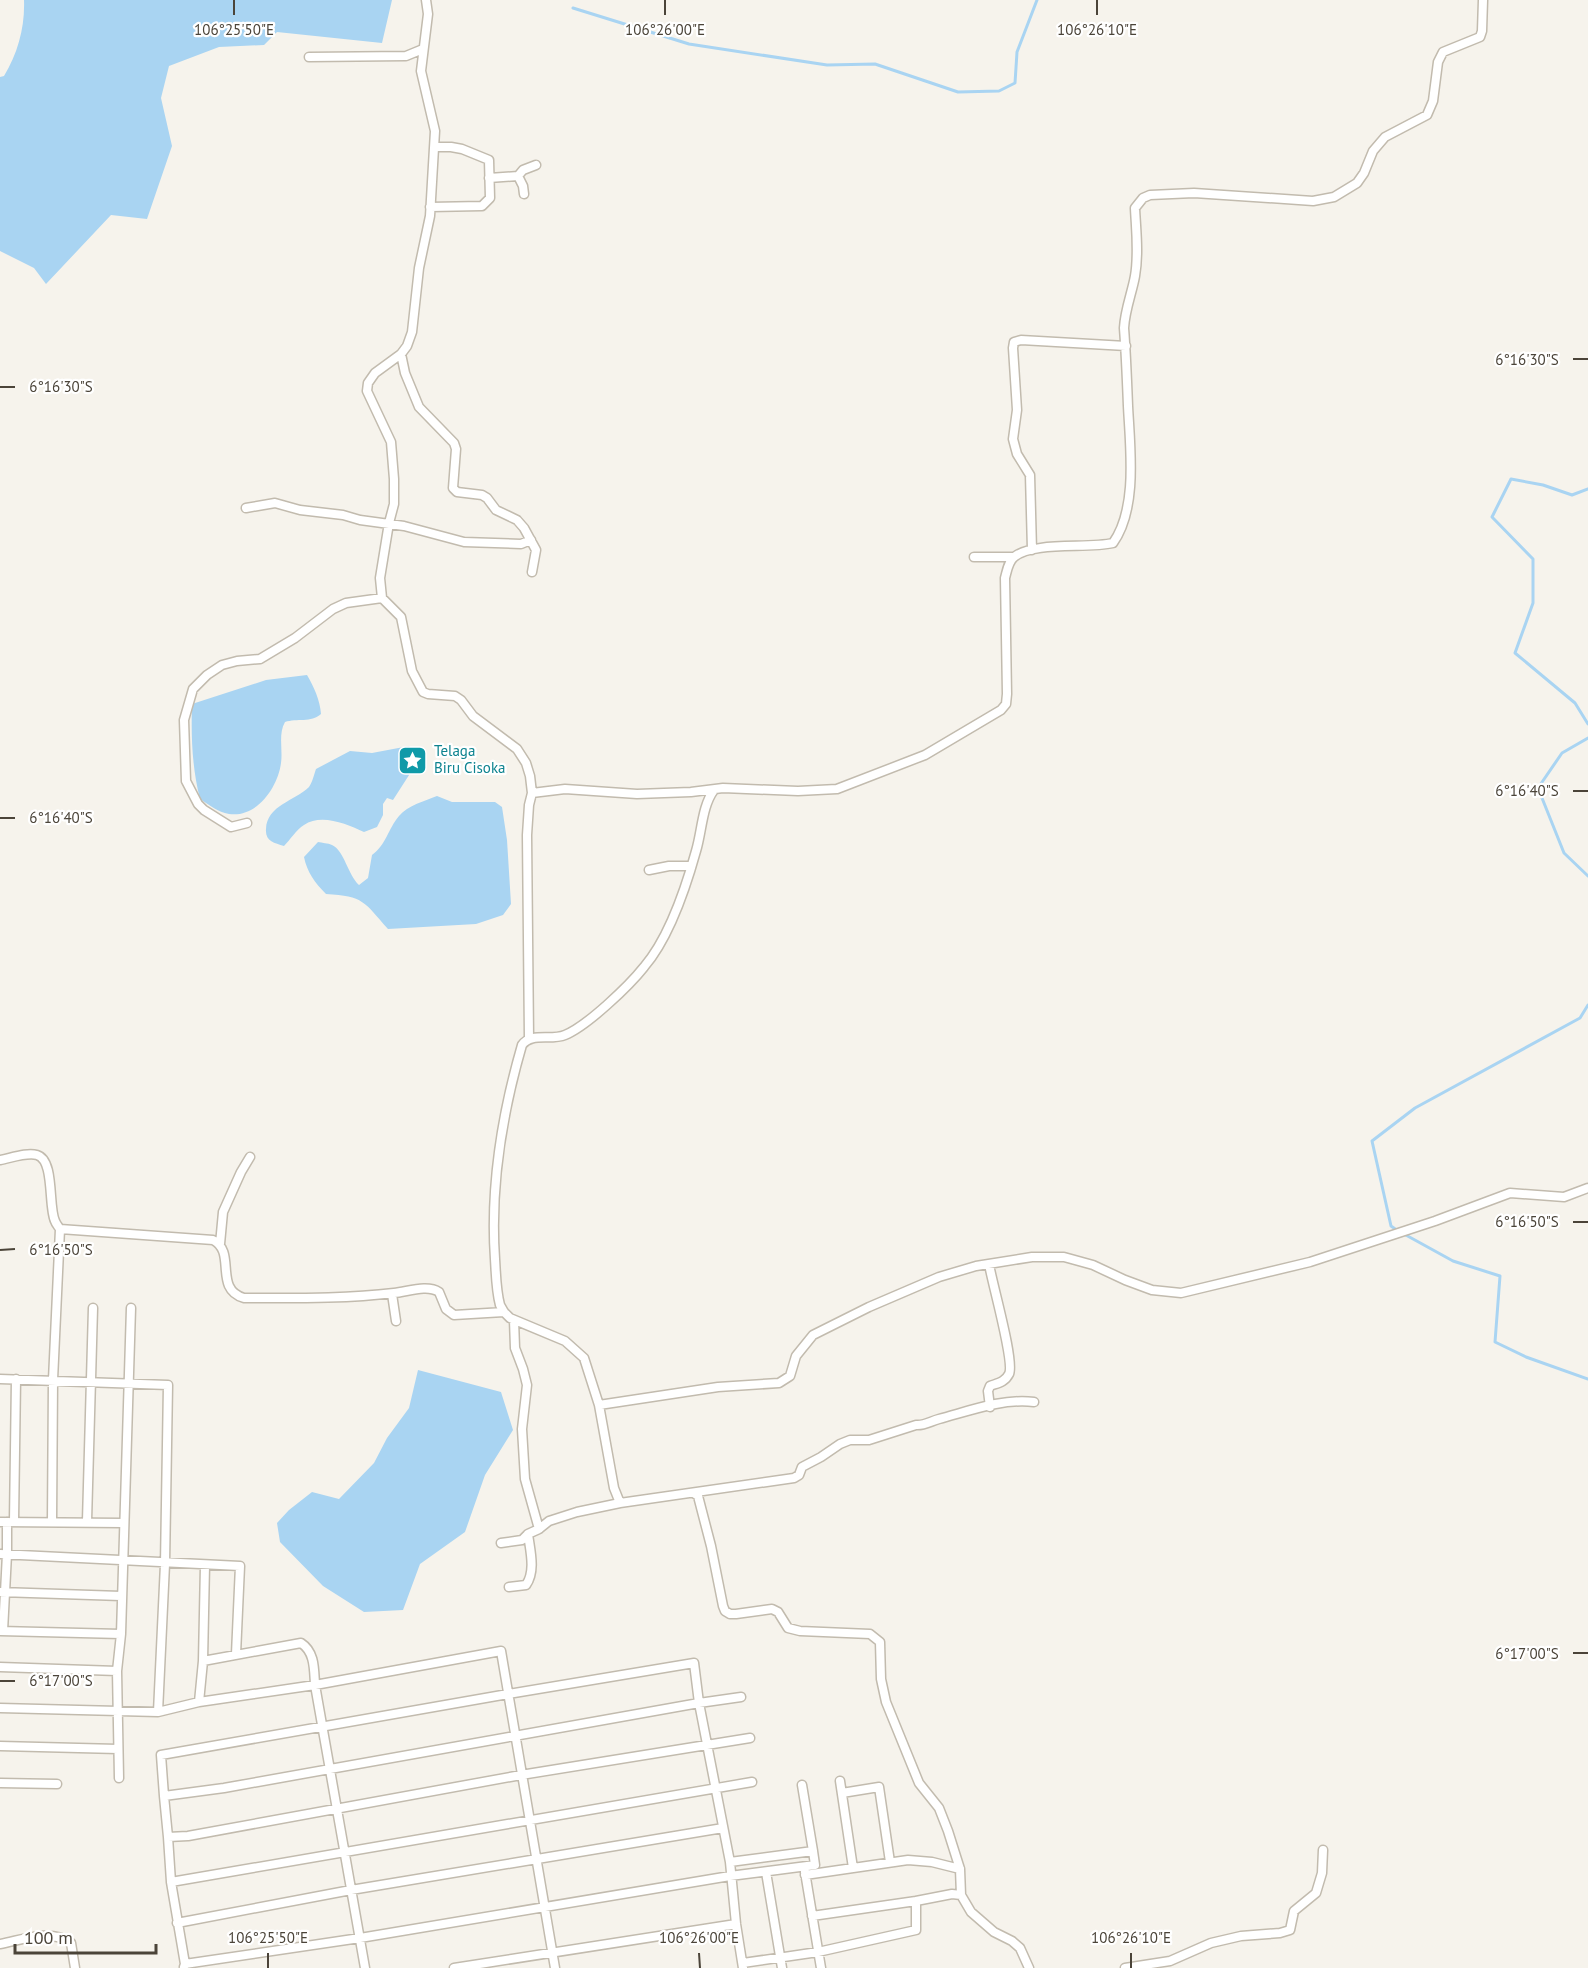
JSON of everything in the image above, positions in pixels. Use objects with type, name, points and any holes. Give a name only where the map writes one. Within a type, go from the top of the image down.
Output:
[{"type":"street","points":[[426,0],[428,14],[422,71],[435,131],[435,147],[430,207],[418,268],[412,332],[401,354],[375,373],[368,383],[367,391],[391,442],[394,504],[380,578],[382,598],[401,617],[412,671],[423,692],[455,696],[461,700],[473,716],[517,749],[526,763],[532,793],[527,835],[529,1039]]},
{"type":"street","points":[[974,556],[1014,557],[1032,549],[1105,545],[1113,543],[1119,535],[1130,487],[1131,460],[1124,328],[1125,310],[1135,277],[1137,257],[1135,208],[1138,202],[1150,195],[1194,193],[1323,200],[1347,190],[1357,183],[1364,173],[1373,151],[1384,137],[1426,115],[1434,101],[1438,62],[1443,52],[1480,37],[1482,0]]},
{"type":"street","points":[[309,57],[406,56],[423,50]]},
{"type":"street","points":[[430,207],[482,206],[490,198],[489,160],[486,157],[477,156],[462,149],[435,147]]},
{"type":"street","points":[[489,178],[518,176],[523,170],[536,165]]},
{"type":"street","points":[[518,176],[524,194]]},
{"type":"street","points":[[1032,549],[1030,475],[1017,454],[1012,439],[1017,411],[1012,348],[1014,342],[1021,340],[1126,346]]},
{"type":"street","points":[[401,354],[405,373],[419,407],[454,443],[456,449],[453,489],[457,492],[487,498],[496,510],[517,520],[536,550],[532,572]]},
{"type":"street","points":[[246,508],[275,503],[300,510],[389,523],[431,532],[464,543],[521,544],[531,540]]},
{"type":"street","points":[[532,793],[565,789],[637,794],[723,788],[787,791],[837,789],[925,755],[1001,710],[1006,704],[1005,578],[1009,564],[1014,557]]},
{"type":"street","points":[[247,823],[231,827],[204,810],[198,804],[186,781],[184,720],[193,689],[207,675],[222,665],[260,659],[295,638],[333,609],[346,603],[382,598]]},
{"type":"street","points":[[620,1503],[614,1488],[599,1405],[589,1369],[581,1354],[565,1341],[514,1320],[504,1312],[498,1298],[493,1200],[495,1174],[522,1045],[529,1039],[565,1035],[614,998],[644,968],[662,940],[691,867],[708,798],[714,790]]},
{"type":"street","points":[[649,870],[669,866],[691,867]]},
{"type":"street","points":[[0,1160],[30,1155],[39,1155],[44,1160],[48,1170],[54,1220],[60,1229],[53,1380],[52,1521]]},
{"type":"street","points":[[250,1157],[223,1212],[220,1244],[230,1290],[235,1295],[244,1298],[312,1298],[392,1294],[432,1289],[439,1292],[446,1309],[454,1315],[504,1312]]},
{"type":"street","points":[[599,1405],[718,1388],[779,1383],[790,1376],[796,1356],[813,1335],[869,1307],[939,1277],[989,1264],[1032,1257],[1064,1257],[1093,1265],[1152,1290],[1180,1293],[1310,1262],[1417,1227],[1510,1193],[1564,1197],[1588,1188]]},
{"type":"street","points":[[60,1229],[213,1240],[220,1244]]},
{"type":"street","points":[[989,1264],[1008,1346],[1011,1372],[1004,1381],[990,1386],[988,1391],[990,1407]]},
{"type":"street","points":[[392,1294],[396,1321]]},
{"type":"street","points":[[87,1521],[93,1308]]},
{"type":"street","points":[[119,1778],[117,1671],[121,1634],[131,1308]]},
{"type":"street","points":[[514,1320],[515,1348],[527,1386],[522,1429],[525,1479],[539,1529]]},
{"type":"street","points":[[0,1379],[168,1385],[165,1564],[158,1712]]},
{"type":"street","points":[[16,1379],[4,1554],[2,1631],[121,1634]]},
{"type":"street","points":[[501,1543],[522,1540],[549,1521],[577,1512],[620,1503],[794,1478],[799,1475],[802,1467],[850,1440],[869,1440],[916,1425],[1012,1402],[1034,1402]]},
{"type":"street","points":[[695,1494],[698,1496],[711,1546],[725,1611],[736,1614],[772,1609],[778,1612],[788,1628],[800,1632],[870,1634],[880,1642],[881,1679],[886,1702],[919,1783],[939,1808],[960,1869],[961,1895],[970,1912],[994,1932],[1020,1948],[1029,1968]]},
{"type":"street","points":[[7,1522],[123,1522]]},
{"type":"street","points":[[509,1587],[526,1585],[529,1581],[532,1572],[528,1534]]},
{"type":"street","points":[[4,1554],[165,1564],[240,1566],[236,1654]]},
{"type":"street","points":[[199,1702],[203,1661],[205,1565]]},
{"type":"street","points":[[3,1592],[121,1596]]},
{"type":"street","points":[[203,1661],[301,1643],[312,1655],[315,1685],[365,1968]]},
{"type":"street","points":[[0,1708],[158,1712],[199,1702],[315,1685],[501,1651],[555,1968]]},
{"type":"street","points":[[916,1901],[916,1930],[743,1966],[730,1876],[730,1862],[699,1703],[694,1663],[161,1755],[171,1882],[184,1966],[210,1965],[730,1876],[853,1868],[908,1860],[932,1862],[960,1869]]},
{"type":"street","points":[[0,1667],[117,1671]]},
{"type":"street","points":[[164,1796],[224,1788],[741,1697]]},
{"type":"street","points":[[168,1837],[188,1836],[521,1774],[750,1738]]},
{"type":"street","points":[[0,1746],[118,1749]]},
{"type":"street","points":[[840,1781],[853,1868]]},
{"type":"street","points":[[171,1882],[752,1782]]},
{"type":"street","points":[[0,1783],[57,1784]]},
{"type":"street","points":[[802,1785],[815,1865],[804,1871]]},
{"type":"street","points":[[842,1793],[879,1787],[890,1862]]},
{"type":"street","points":[[177,1923],[351,1890],[723,1828]]},
{"type":"street","points":[[1125,1968],[1170,1961],[1211,1943],[1241,1936],[1290,1930],[1294,1911],[1316,1893],[1322,1873],[1323,1850]]},
{"type":"street","points":[[730,1862],[813,1851]]},
{"type":"street","points":[[804,1871],[821,1968]]},
{"type":"street","points":[[766,1872],[782,1968]]},
{"type":"street","points":[[812,1916],[952,1894],[961,1895]]},
{"type":"street","points":[[454,1968],[736,1924]]},
{"type":"street","points":[[0,1944],[46,1935],[62,1937],[71,1943],[75,1968]]},
{"type":"water","points":[[24,0],[392,0],[382,43],[277,32],[264,45],[219,47],[169,66],[161,98],[172,146],[147,219],[111,215],[46,284],[34,268],[0,251],[0,77],[4,76],[17,49],[22,30]]},
{"type":"water","points":[[307,675],[316,694],[321,714],[313,718],[285,722],[279,772],[271,791],[257,806],[239,814],[217,810],[200,799],[195,776],[192,704],[266,680]]},
{"type":"water","name":"Telaga Biru Cisoka","points":[[409,746],[423,762],[411,772],[393,800],[387,798],[383,804],[383,815],[377,827],[364,832],[342,823],[318,820],[301,827],[284,846],[267,836],[266,829],[271,814],[309,787],[316,769],[350,751],[372,753]]},
{"type":"water","name":"Telaga Biru Cisoka","points":[[437,796],[452,802],[495,802],[502,807],[507,840],[511,904],[503,915],[476,924],[388,929],[362,902],[348,897],[326,894],[318,886],[307,868],[304,857],[318,842],[332,845],[340,852],[359,885],[368,878],[372,855],[381,847],[399,816],[412,806]]},
{"type":"water","points":[[418,1370],[501,1392],[513,1430],[485,1475],[465,1532],[420,1564],[403,1610],[364,1612],[323,1586],[280,1542],[277,1523],[312,1492],[339,1499],[374,1463],[387,1438],[409,1408]]},
{"type":"waterway","points":[[573,8],[689,44],[827,65],[875,64],[958,92],[999,91],[1015,83],[1017,52],[1037,0]]},
{"type":"waterway","points":[[1588,489],[1572,495],[1543,485],[1511,479],[1492,517],[1533,559],[1533,603],[1515,653],[1575,703],[1588,724]]},
{"type":"waterway","points":[[1588,738],[1562,753],[1538,788],[1564,853],[1588,876]]},
{"type":"waterway","points":[[1398,1231],[1391,1226],[1372,1141],[1415,1108],[1580,1018],[1588,1005]]},
{"type":"waterway","points":[[1404,1234],[1453,1261],[1500,1276],[1495,1342],[1526,1357],[1588,1379]]},
{"type":"place","name":"Telaga Biru Cisoka","points":[[413,760]]}]
